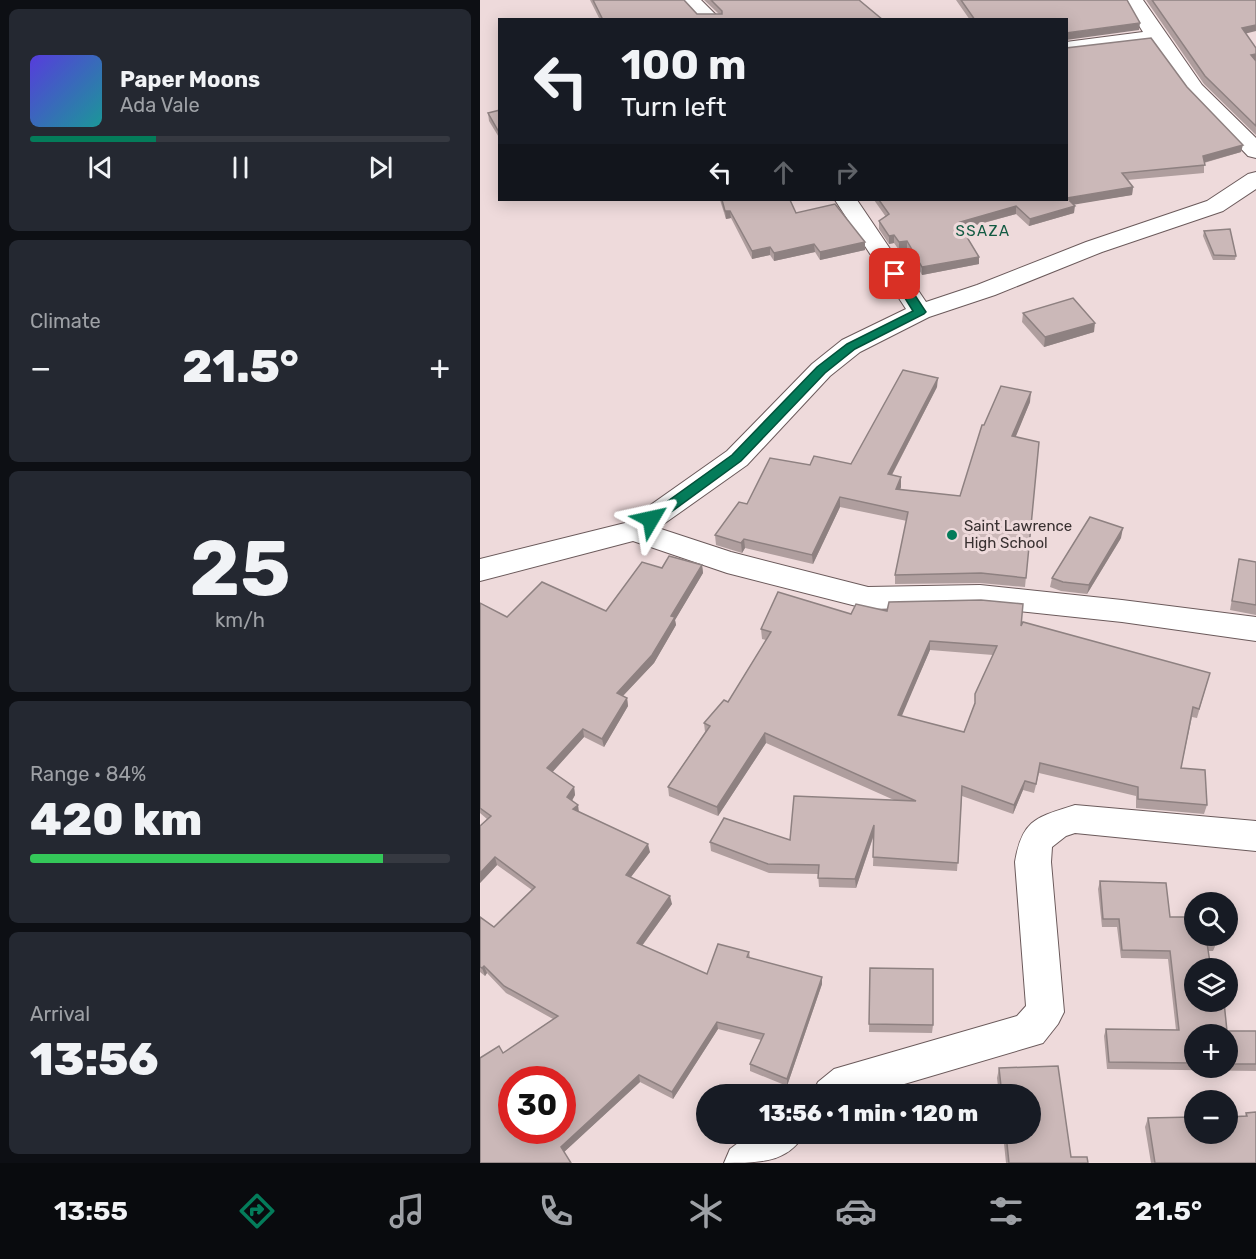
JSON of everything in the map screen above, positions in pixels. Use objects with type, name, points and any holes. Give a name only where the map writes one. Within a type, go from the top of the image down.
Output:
[{"type":"street","points":[[690,0],[709,18]]},
{"type":"street","points":[[1133,0],[1156,36],[1195,88],[1256,151]]},
{"type":"street","points":[[1068,48],[1156,36]]},
{"type":"street","points":[[480,570],[634,531],[737,458],[821,370],[851,346],[920,312],[986,290],[1094,247],[1215,206],[1256,178]]},
{"type":"street","points":[[847,201],[920,312]]},
{"type":"street","points":[[634,531],[727,562],[868,598],[980,596],[1122,611],[1256,629]]},
{"type":"street","points":[[846,1084],[1029,1030],[1045,1012],[1033,862],[1036,840],[1054,826],[1075,819],[1256,836]]},
{"type":"street","points":[[744,1163],[770,1144]]},
{"type":"building","points":[[593,0],[684,0],[697,14],[722,14],[722,11],[711,0],[859,0],[881,18],[602,18]]},
{"type":"building","points":[[961,0],[1127,0],[1140,23],[1068,33],[1068,18],[974,18]]},
{"type":"building","points":[[1152,0],[1256,0],[1256,25],[1242,28],[1256,48],[1256,54],[1251,55],[1256,61],[1256,126],[1205,76]]},
{"type":"building","points":[[1151,38],[1187,87],[1243,145],[1203,156],[1205,165],[1122,173],[1133,187],[1068,198],[1068,48]]},
{"type":"building","points":[[498,110],[498,130],[488,113]]},
{"type":"building","points":[[1068,199],[1075,206],[1030,219],[1016,206],[960,222],[966,228],[962,229],[979,257],[922,267],[907,241],[899,242],[894,235],[889,236],[879,221],[889,214],[880,201],[1068,201]]},
{"type":"building","points":[[722,201],[790,201],[796,213],[835,204],[865,242],[820,252],[814,244],[774,253],[770,247],[752,251],[730,211],[725,211]]},
{"type":"building","points":[[1230,229],[1236,256],[1214,255],[1204,231]]},
{"type":"building","points":[[1073,298],[1095,323],[1045,337],[1023,313]]},
{"type":"building","points":[[903,370],[938,378],[888,474],[901,477],[896,489],[960,496],[982,425],[1001,386],[1031,392],[1012,436],[1039,442],[1026,578],[981,573],[895,575],[908,512],[840,497],[812,555],[744,539],[741,543],[715,535],[739,502],[747,504],[770,458],[810,465],[814,456],[851,464]]},
{"type":"building","points":[[1090,517],[1123,528],[1089,585],[1063,582],[1052,578]]},
{"type":"building","points":[[669,556],[702,565],[671,616],[675,617],[652,655],[617,693],[627,698],[602,739],[583,729],[547,768],[574,787],[567,797],[578,805],[573,809],[648,844],[626,875],[670,896],[637,943],[707,974],[718,944],[749,952],[747,957],[822,977],[787,1079],[750,1064],[764,1034],[717,1022],[672,1092],[639,1075],[576,1133],[576,1066],[498,1066],[498,1144],[564,1144],[561,1147],[571,1163],[480,1163],[480,1058],[499,1046],[503,1053],[558,1016],[504,986],[484,966],[480,967],[480,917],[494,927],[535,887],[495,857],[480,873],[480,826],[491,816],[480,808],[480,603],[507,617],[542,582],[606,611],[642,562],[662,568]]},
{"type":"building","points":[[1239,559],[1256,562],[1256,605],[1232,601]]},
{"type":"building","points":[[778,592],[851,614],[856,604],[887,611],[889,602],[981,600],[1023,604],[1021,626],[1023,622],[1210,673],[1199,709],[1193,707],[1181,768],[1205,770],[1207,805],[1138,799],[1138,787],[1040,763],[1036,784],[1025,781],[1014,805],[962,786],[958,863],[873,857],[874,825],[855,879],[818,878],[819,865],[768,864],[710,842],[724,818],[790,840],[794,796],[916,801],[765,733],[717,807],[668,787],[710,726],[704,723],[724,700],[728,702],[771,632],[761,629]],"holes":[[[930,641],[997,646],[975,694],[975,703],[964,732],[898,715]]]},
{"type":"building","points":[[1100,881],[1166,883],[1170,917],[1184,917],[1184,946],[1207,946],[1209,958],[1184,958],[1184,1012],[1225,1012],[1226,1024],[1184,1024],[1184,1063],[1109,1062],[1106,1029],[1179,1030],[1170,951],[1122,950],[1119,919],[1103,919]]},
{"type":"building","points":[[870,968],[933,969],[933,1025],[869,1024]]},
{"type":"building","points":[[1238,1031],[1256,1031],[1256,1064],[1238,1064]]},
{"type":"building","points":[[1058,1066],[1071,1157],[1087,1157],[1088,1163],[1009,1163],[1007,1144],[1041,1144],[1041,1084],[1001,1084],[999,1068]]},
{"type":"building","points":[[1256,1112],[1256,1163],[1155,1163],[1148,1118],[1184,1117],[1184,1144],[1238,1144],[1238,1116],[1247,1116],[1246,1113]]},
{"type":"place","name":"Saint Lawrence High School","points":[[952,535]]},
{"type":"district","name":"SSAZA","points":[[983,231]]},
{"type":"route","points":[[651,519],[737,458],[821,370],[851,346],[920,312],[895,274]]}]
